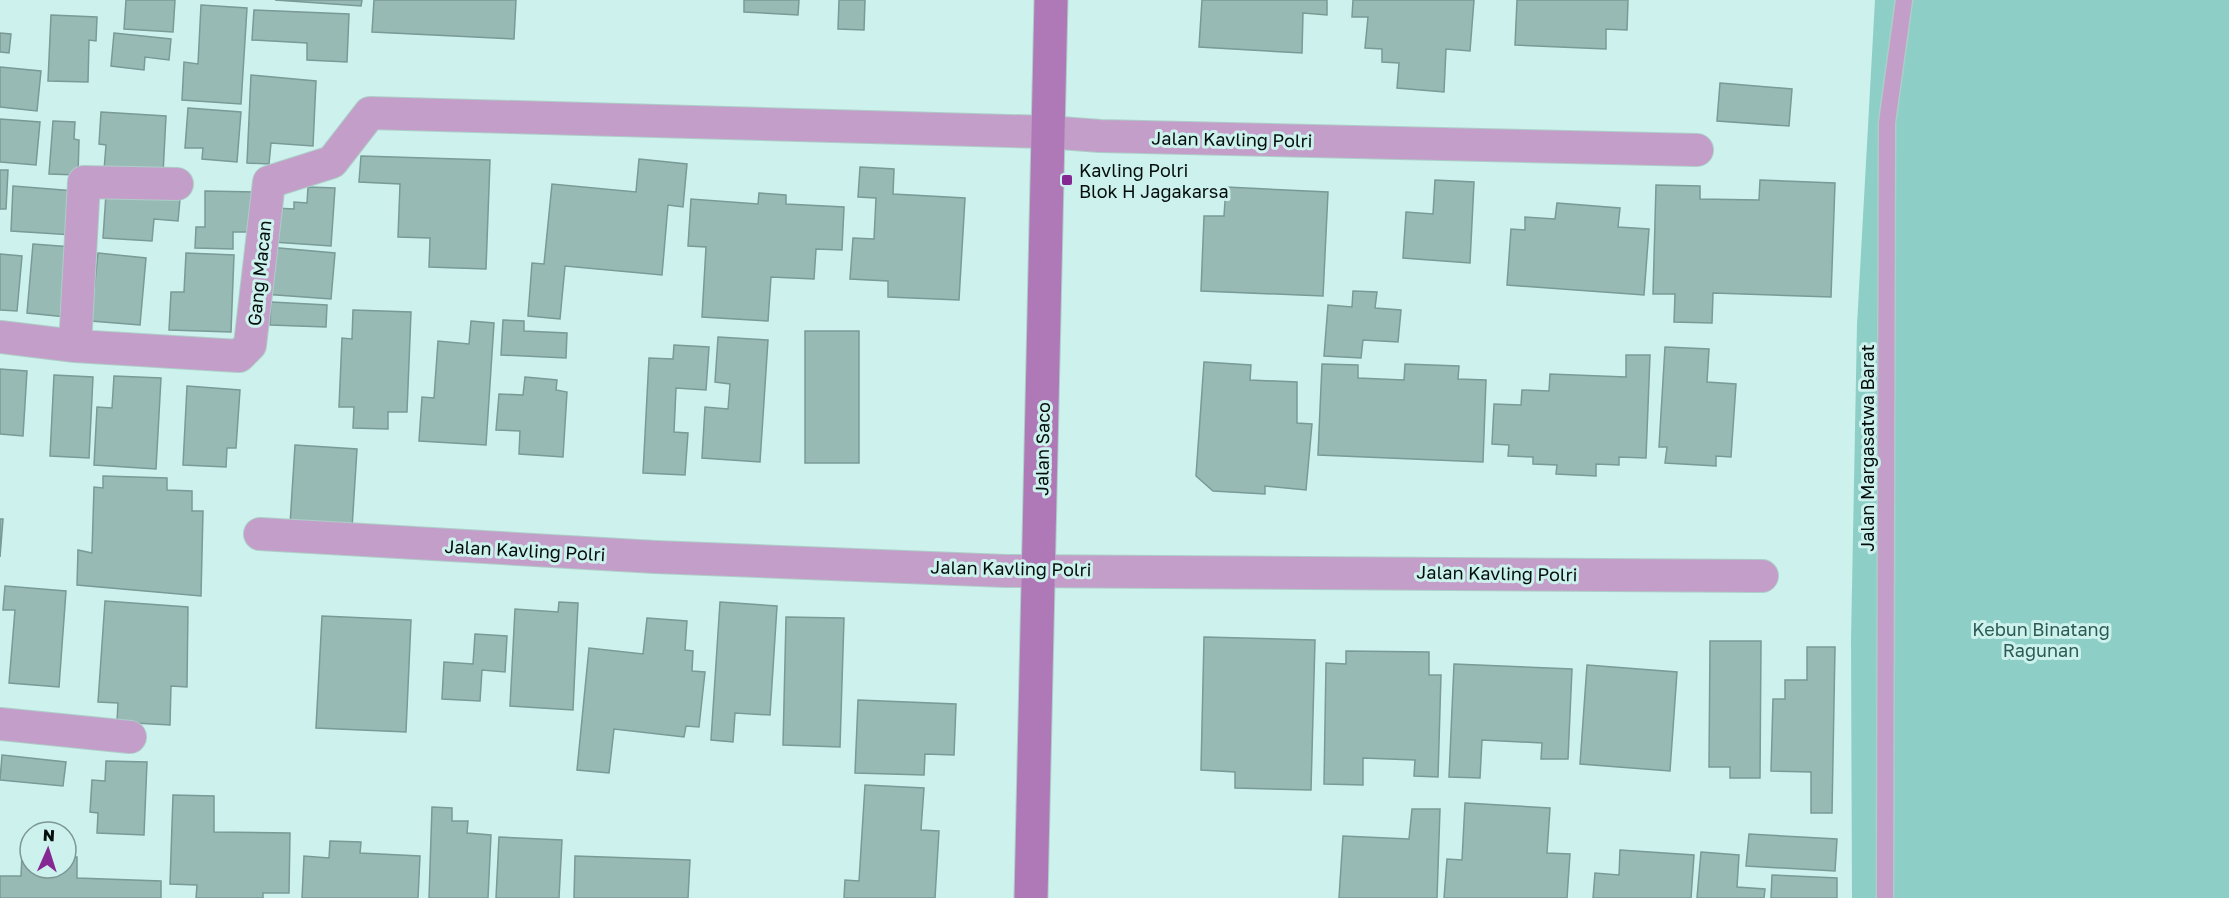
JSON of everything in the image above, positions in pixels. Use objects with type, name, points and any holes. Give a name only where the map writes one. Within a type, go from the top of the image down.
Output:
[{"type":"main road","name":"Jalan Saco","points":[[1031,898],[1051,0]]},
{"type":"street","name":"Jalan Kavling Polri","points":[[370,112],[1047,132],[1100,136],[1697,150]]},
{"type":"street","name":"Gang Macan","points":[[0,338],[75,346],[239,356],[250,345],[269,182],[332,162],[370,112]]},
{"type":"street","points":[[75,346],[84,182],[177,184]]},
{"type":"street","name":"Jalan Kavling Polri","points":[[260,534],[655,557],[1040,571],[1095,569],[1762,576]]},
{"type":"street","points":[[0,724],[130,737]]},
{"type":"lane","name":"Jalan Margasatwa Barat","points":[[1885,898],[1887,123],[1904,0]]},
{"type":"green space","name":"Kebun Binatang Ragunan","points":[[1875,0],[2229,0],[2229,898],[1852,898],[1851,640],[1857,325]]},
{"type":"building","points":[[126,0],[175,0],[173,32],[124,29]]},
{"type":"building","points":[[275,0],[362,0],[361,6]]},
{"type":"building","points":[[374,0],[516,0],[514,39],[372,32]]},
{"type":"building","points":[[744,0],[799,0],[798,15],[744,12]]},
{"type":"building","points":[[839,0],[865,0],[864,30],[838,29]]},
{"type":"building","points":[[1202,0],[1327,0],[1327,15],[1303,13],[1302,53],[1199,47]]},
{"type":"building","points":[[1353,0],[1474,0],[1470,51],[1446,49],[1444,92],[1397,88],[1399,63],[1382,62],[1382,49],[1365,48],[1368,17],[1352,17]]},
{"type":"building","points":[[1517,0],[1628,0],[1627,30],[1606,29],[1606,49],[1515,45]]},
{"type":"building","points":[[201,5],[247,8],[241,104],[182,100],[184,62],[198,64]]},
{"type":"building","points":[[254,10],[349,14],[347,62],[307,60],[307,43],[252,40]]},
{"type":"building","points":[[51,15],[97,17],[96,41],[89,40],[88,82],[48,81]]},
{"type":"building","points":[[0,33],[11,34],[9,53],[0,52]]},
{"type":"building","points":[[114,33],[171,39],[169,60],[145,57],[144,70],[111,66]]},
{"type":"building","points":[[0,67],[41,71],[37,111],[0,107]]},
{"type":"building","points":[[251,75],[316,81],[313,146],[271,143],[269,164],[247,163]]},
{"type":"building","points":[[1720,83],[1792,89],[1789,126],[1717,121]]},
{"type":"building","points":[[188,108],[241,112],[237,162],[202,159],[203,148],[185,148]]},
{"type":"building","points":[[101,112],[166,116],[163,174],[104,170],[106,145],[99,144]]},
{"type":"building","points":[[0,119],[40,122],[36,165],[0,162]]},
{"type":"building","points":[[53,121],[75,122],[74,139],[79,140],[78,175],[49,174]]},
{"type":"building","points":[[361,156],[490,160],[486,269],[429,267],[430,238],[398,237],[400,184],[359,182]]},
{"type":"building","points":[[639,159],[687,164],[683,207],[668,205],[662,275],[565,266],[560,319],[528,316],[532,263],[544,264],[552,184],[636,192]]},
{"type":"building","points":[[860,167],[894,169],[893,194],[965,198],[959,300],[888,297],[888,281],[850,279],[853,238],[874,239],[876,198],[858,197]]},
{"type":"building","points":[[0,170],[8,170],[6,209],[0,209]]},
{"type":"building","points":[[1435,180],[1474,182],[1470,263],[1403,258],[1406,212],[1433,214]]},
{"type":"building","points":[[1760,180],[1835,183],[1831,297],[1713,293],[1712,323],[1674,322],[1675,294],[1653,294],[1656,185],[1700,186],[1700,199],[1759,200]]},
{"type":"building","points":[[13,186],[75,191],[73,235],[11,231]]},
{"type":"building","points":[[308,187],[335,188],[331,246],[273,242],[275,208],[294,209],[294,202],[307,203]]},
{"type":"building","points":[[1226,187],[1328,192],[1323,296],[1201,291],[1204,216],[1224,216]]},
{"type":"building","points":[[205,191],[256,192],[256,232],[233,232],[233,249],[195,248],[196,227],[205,227]]},
{"type":"building","points":[[759,193],[786,195],[786,204],[844,207],[842,250],[816,249],[814,279],[771,277],[768,321],[702,317],[706,247],[688,246],[691,199],[758,204]]},
{"type":"building","points":[[106,194],[180,199],[178,221],[154,219],[152,241],[103,238]]},
{"type":"building","points":[[1557,203],[1620,208],[1618,227],[1649,229],[1644,295],[1507,285],[1511,229],[1525,230],[1525,217],[1555,219]]},
{"type":"building","points":[[33,244],[72,247],[66,317],[27,313]]},
{"type":"building","points":[[268,247],[335,253],[331,299],[263,294]]},
{"type":"building","points":[[98,253],[146,258],[140,325],[91,321]]},
{"type":"building","points":[[186,253],[234,255],[231,332],[169,330],[171,292],[184,292]]},
{"type":"building","points":[[0,254],[22,256],[17,311],[0,310]]},
{"type":"building","points":[[1353,291],[1377,292],[1375,308],[1401,310],[1398,342],[1363,340],[1361,358],[1324,356],[1328,305],[1352,307]]},
{"type":"building","points":[[271,302],[327,305],[326,327],[270,325]]},
{"type":"building","points":[[353,310],[411,312],[407,412],[388,412],[388,429],[353,428],[354,407],[339,407],[342,338],[352,339]]},
{"type":"building","points":[[503,320],[524,321],[524,331],[567,333],[566,358],[501,355]]},
{"type":"building","points":[[471,321],[494,323],[486,445],[419,441],[422,397],[434,398],[438,341],[469,344]]},
{"type":"building","points":[[805,331],[859,331],[859,463],[805,463]]},
{"type":"building","points":[[718,337],[768,340],[760,462],[702,458],[705,407],[728,409],[730,384],[715,382]]},
{"type":"building","points":[[674,345],[709,347],[706,390],[676,388],[674,432],[688,433],[685,475],[643,473],[649,358],[673,359]]},
{"type":"building","points":[[1665,347],[1709,349],[1707,382],[1736,384],[1731,457],[1716,456],[1716,466],[1665,463],[1667,447],[1659,447]]},
{"type":"building","points":[[1626,355],[1650,355],[1646,458],[1619,457],[1619,465],[1596,464],[1596,476],[1556,474],[1557,465],[1533,464],[1533,457],[1508,456],[1509,445],[1492,444],[1494,404],[1521,405],[1522,390],[1549,391],[1550,374],[1626,377]]},
{"type":"building","points":[[1204,362],[1251,365],[1250,380],[1297,382],[1297,423],[1312,424],[1306,490],[1265,486],[1265,494],[1213,491],[1196,476]]},
{"type":"building","points":[[1322,364],[1358,365],[1358,378],[1404,380],[1405,364],[1459,366],[1458,379],[1486,380],[1483,462],[1318,455]]},
{"type":"building","points":[[0,369],[27,371],[23,436],[0,434]]},
{"type":"building","points":[[54,375],[93,377],[89,458],[50,456]]},
{"type":"building","points":[[114,376],[161,378],[156,469],[94,465],[97,407],[112,408]]},
{"type":"building","points":[[525,377],[557,380],[556,390],[567,392],[563,457],[519,454],[520,431],[496,430],[499,394],[523,395]]},
{"type":"building","points":[[187,386],[240,390],[236,448],[227,448],[226,467],[183,465]]},
{"type":"building","points":[[295,445],[357,449],[352,528],[290,525]]},
{"type":"building","points":[[103,476],[167,478],[167,490],[192,491],[192,511],[203,511],[201,596],[77,585],[78,550],[92,553],[94,487],[103,488]]},
{"type":"building","points":[[0,519],[3,519],[0,557]]},
{"type":"building","points":[[5,586],[66,591],[59,687],[9,683],[15,610],[3,610]]},
{"type":"building","points":[[105,601],[188,607],[187,687],[171,686],[170,725],[117,722],[118,703],[98,702]]},
{"type":"building","points":[[559,602],[578,603],[573,710],[510,706],[515,609],[558,612]]},
{"type":"building","points":[[720,602],[777,606],[770,715],[735,713],[733,742],[711,740]]},
{"type":"building","points":[[322,616],[411,620],[406,732],[316,728]]},
{"type":"building","points":[[786,617],[844,618],[840,747],[783,745]]},
{"type":"building","points":[[647,618],[687,621],[685,650],[693,651],[692,671],[705,672],[699,727],[686,726],[684,737],[614,729],[609,773],[577,770],[589,648],[643,654]]},
{"type":"building","points":[[475,634],[507,636],[505,672],[482,670],[480,701],[442,699],[444,662],[473,664]]},
{"type":"building","points":[[1204,637],[1315,640],[1311,790],[1235,788],[1235,772],[1201,770]]},
{"type":"building","points":[[1710,641],[1761,641],[1760,778],[1730,778],[1730,767],[1709,767]]},
{"type":"building","points":[[1807,647],[1835,647],[1832,813],[1811,813],[1811,772],[1771,771],[1773,699],[1785,699],[1785,680],[1807,680]]},
{"type":"building","points":[[1346,651],[1429,652],[1429,675],[1441,675],[1438,777],[1414,776],[1415,760],[1363,758],[1363,785],[1324,784],[1326,663],[1346,664]]},
{"type":"building","points":[[1454,664],[1572,669],[1568,759],[1541,759],[1542,743],[1482,740],[1480,778],[1449,777]]},
{"type":"building","points":[[1587,665],[1677,672],[1670,771],[1580,764]]},
{"type":"building","points":[[858,700],[956,704],[954,755],[925,754],[924,775],[855,773]]},
{"type":"building","points":[[2,755],[66,762],[63,786],[0,780]]},
{"type":"building","points":[[106,761],[147,762],[144,835],[97,833],[98,813],[90,812],[92,780],[105,781]]},
{"type":"building","points":[[865,785],[924,788],[921,830],[939,831],[935,898],[844,898],[845,880],[859,881]]},
{"type":"building","points":[[173,795],[214,796],[214,832],[290,833],[289,893],[263,893],[263,898],[196,898],[197,885],[170,884]]},
{"type":"building","points":[[1465,803],[1550,808],[1547,853],[1570,854],[1567,898],[1444,898],[1447,859],[1462,860]]},
{"type":"building","points":[[432,807],[452,808],[452,821],[468,821],[467,833],[491,835],[488,898],[429,898]]},
{"type":"building","points":[[1412,809],[1440,809],[1437,898],[1339,898],[1343,836],[1409,839]]},
{"type":"building","points":[[1749,834],[1837,839],[1835,871],[1746,866]]},
{"type":"building","points":[[499,837],[562,840],[559,898],[496,898]]},
{"type":"building","points":[[330,841],[361,842],[360,853],[420,856],[418,898],[302,898],[304,856],[329,858]]},
{"type":"building","points":[[1620,850],[1694,855],[1691,898],[1593,898],[1595,873],[1619,875]]},
{"type":"building","points":[[1701,852],[1739,855],[1737,887],[1765,889],[1764,898],[1697,898]]},
{"type":"building","points":[[575,856],[690,860],[688,898],[574,898]]},
{"type":"building","points":[[1772,875],[1837,878],[1837,898],[1771,898]]},
{"type":"building","points":[[0,876],[18,876],[18,880],[78,880],[78,878],[161,881],[161,898],[0,898]]},
{"type":"place","name":"Kavling Polri Blok H Jagakarsa","points":[[1067,180]]}]
